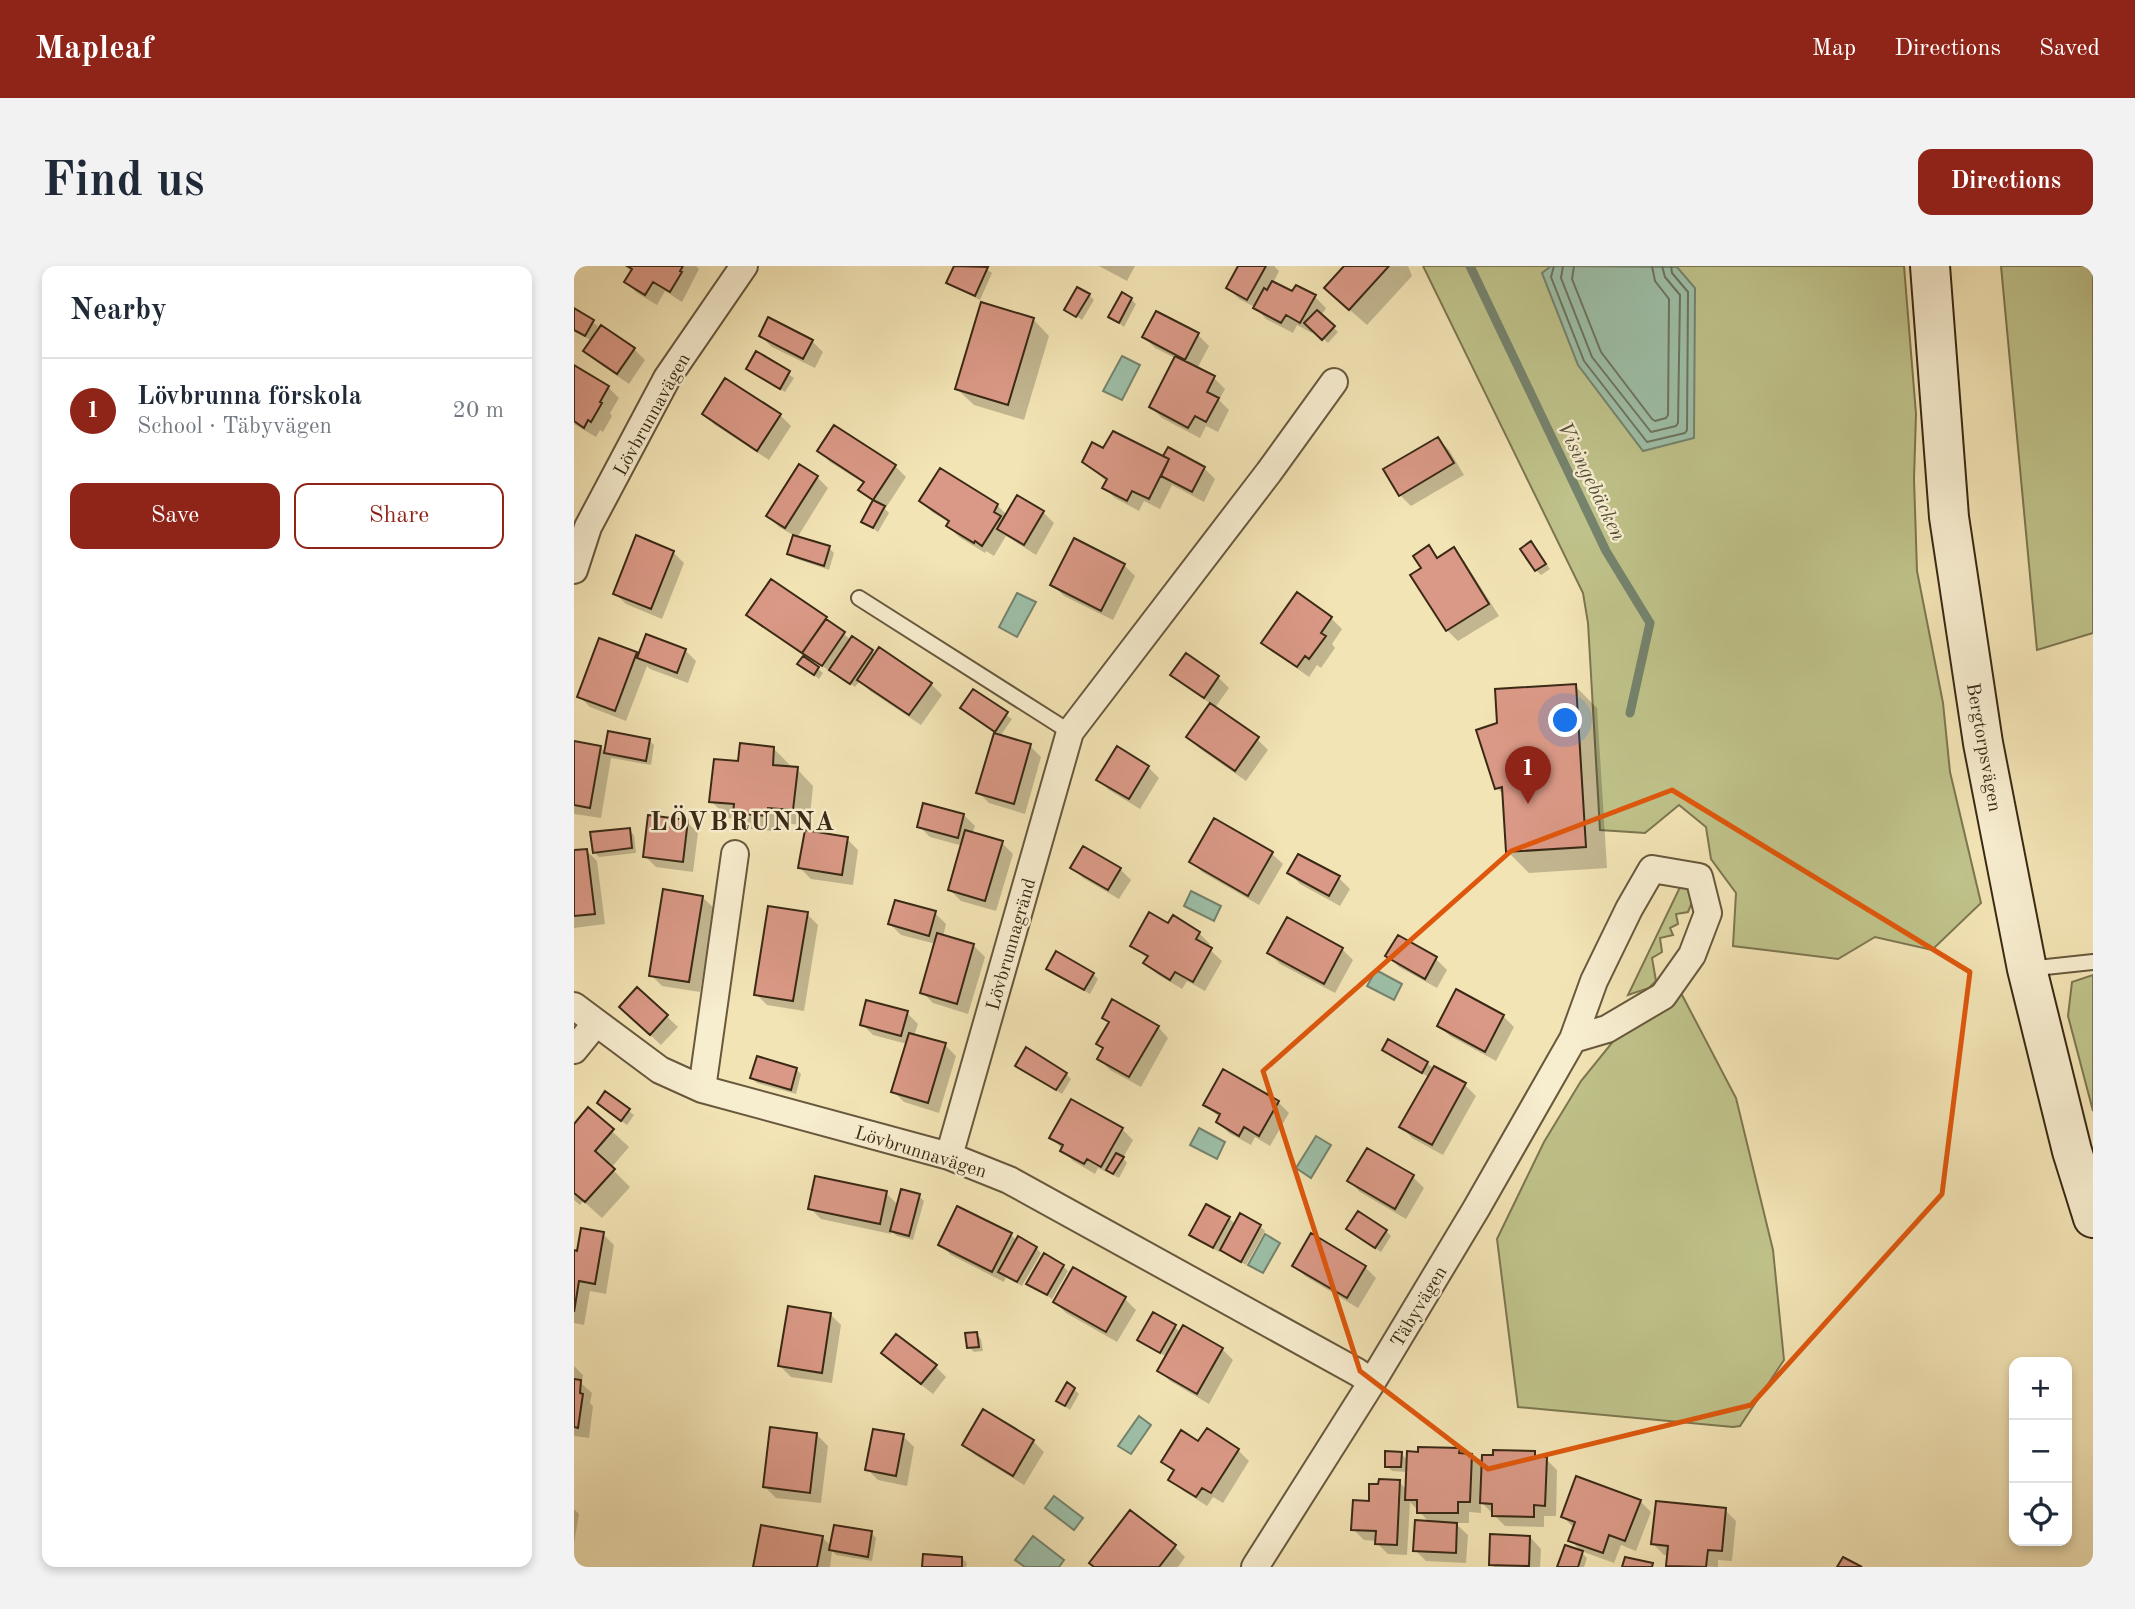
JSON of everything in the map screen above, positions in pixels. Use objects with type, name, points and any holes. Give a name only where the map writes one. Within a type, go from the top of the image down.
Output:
[{"type":"main road","name":"Bergtorpsvägen","points":[[1930,266],[1949,517],[1983,743],[2027,969],[2072,1151],[2093,1218]]},
{"type":"street","name":"Lövbrunnavägen","points":[[574,570],[581,523],[667,379],[744,266]]},
{"type":"street","name":"Lövbrunnagränd","points":[[949,1156],[1070,732],[1335,382]]},
{"type":"street","points":[[702,1089],[735,854]]},
{"type":"street","name":"Täbyvägen","points":[[1255,1567],[1372,1382],[1476,1209],[1573,1039],[1594,981],[1652,869],[1699,877],[1708,913],[1692,955],[1663,996],[1607,1029],[1573,1039]]},
{"type":"street","name":"Lövbrunnavägen","points":[[574,1006],[660,1070],[702,1089],[949,1156],[1009,1180],[1372,1382]]},
{"type":"street","points":[[574,1050],[596,1023]]},
{"type":"lane","points":[[859,598],[1070,732]]},
{"type":"lane","points":[[2027,969],[2093,962]]},
{"type":"highlighted area","points":[[1672,790],[1970,972],[1942,1194],[1751,1405],[1488,1469],[1360,1371],[1263,1071],[1511,851]]},
{"type":"shaded area","points":[[1423,266],[1904,266],[1916,414],[1914,479],[1917,571],[1943,703],[1950,772],[1981,903],[1932,950],[1875,937],[1838,959],[1733,946],[1736,893],[1711,859],[1706,827],[1679,805],[1645,833],[1600,830],[1588,623],[1583,593]]},
{"type":"shaded area","points":[[2001,266],[2093,266],[2093,633],[2037,650]]},
{"type":"shaded area","points":[[1683,881],[1693,900],[1688,912],[1676,914],[1678,924],[1670,928],[1673,935],[1660,938],[1662,952],[1652,958],[1656,981],[1649,988],[1628,995]]},
{"type":"shaded area","points":[[2093,975],[2093,1111],[2068,1016],[2072,982]]},
{"type":"shaded area","points":[[1681,993],[1736,1098],[1773,1250],[1784,1360],[1740,1426],[1518,1407],[1497,1239],[1544,1142],[1581,1081],[1615,1039],[1650,1012]]},
{"type":"water","points":[[1551,266],[1677,267],[1695,288],[1694,438],[1643,451],[1578,365],[1542,273]]},
{"type":"water","points":[[1122,356],[1140,365],[1122,400],[1103,391]]},
{"type":"water","points":[[1017,593],[1036,602],[1017,637],[999,627]]},
{"type":"water","points":[[1191,891],[1221,906],[1214,921],[1184,906]]},
{"type":"water","points":[[1376,970],[1402,984],[1394,1000],[1367,986]]},
{"type":"water","points":[[1199,1128],[1225,1142],[1217,1159],[1190,1145]]},
{"type":"water","points":[[1316,1136],[1331,1145],[1311,1178],[1296,1168]]},
{"type":"water","points":[[1265,1234],[1280,1243],[1263,1273],[1248,1265]]},
{"type":"water","points":[[1139,1416],[1151,1425],[1131,1454],[1118,1446]]},
{"type":"water","points":[[1054,1496],[1083,1518],[1074,1530],[1045,1508]]},
{"type":"water","points":[[1033,1536],[1064,1560],[1059,1567],[1025,1567],[1015,1560]]},
{"type":"building","points":[[627,266],[683,266],[670,292],[653,282],[645,295],[624,282],[632,269]]},
{"type":"building","points":[[954,266],[988,267],[975,296],[946,283]]},
{"type":"building","points":[[1238,266],[1266,266],[1247,300],[1226,288]]},
{"type":"building","points":[[1344,266],[1389,266],[1349,310],[1324,288]]},
{"type":"building","points":[[1272,281],[1292,291],[1296,285],[1316,295],[1300,323],[1286,315],[1281,323],[1253,308],[1264,288],[1267,290]]},
{"type":"building","points":[[1077,287],[1090,294],[1076,317],[1064,310]]},
{"type":"building","points":[[1122,292],[1132,298],[1119,323],[1108,317]]},
{"type":"building","points":[[981,302],[1034,318],[1008,405],[955,389]]},
{"type":"building","points":[[574,308],[594,320],[585,336],[574,330]]},
{"type":"building","points":[[1317,310],[1335,326],[1322,340],[1304,323]]},
{"type":"building","points":[[1156,311],[1199,333],[1185,360],[1142,337]]},
{"type":"building","points":[[768,317],[813,340],[803,359],[759,336]]},
{"type":"building","points":[[601,325],[635,348],[617,374],[583,351]]},
{"type":"building","points":[[756,351],[790,371],[780,389],[746,369]]},
{"type":"building","points":[[1175,356],[1215,376],[1207,392],[1219,398],[1206,422],[1195,416],[1188,428],[1149,407]]},
{"type":"building","points":[[574,365],[609,386],[591,422],[588,420],[584,428],[574,421]]},
{"type":"building","points":[[725,378],[781,414],[757,451],[702,414]]},
{"type":"building","points":[[834,425],[896,465],[873,500],[858,490],[864,482],[817,451]]},
{"type":"building","points":[[1113,431],[1169,459],[1149,499],[1132,491],[1127,501],[1102,488],[1107,479],[1082,462],[1092,442],[1103,448]]},
{"type":"building","points":[[1438,437],[1454,463],[1399,496],[1383,469]]},
{"type":"building","points":[[1168,447],[1205,467],[1192,492],[1161,476],[1169,459],[1163,456]]},
{"type":"building","points":[[799,464],[818,476],[785,528],[766,516]]},
{"type":"building","points":[[940,468],[998,504],[994,512],[1001,516],[982,546],[946,526],[949,521],[919,501]]},
{"type":"building","points":[[1017,495],[1044,511],[1024,545],[997,529]]},
{"type":"building","points":[[873,500],[885,506],[873,528],[861,522]]},
{"type":"building","points":[[636,535],[674,551],[651,609],[613,594]]},
{"type":"building","points":[[793,535],[830,546],[824,566],[787,554]]},
{"type":"building","points":[[1074,538],[1125,564],[1101,611],[1050,585]]},
{"type":"building","points":[[1531,541],[1546,564],[1535,571],[1520,549]]},
{"type":"building","points":[[1429,545],[1437,558],[1454,547],[1489,604],[1446,631],[1410,575],[1421,568],[1413,556]]},
{"type":"building","points":[[771,579],[827,617],[802,653],[746,615]]},
{"type":"building","points":[[1297,592],[1332,617],[1321,633],[1326,636],[1309,659],[1305,656],[1297,667],[1261,643]]},
{"type":"building","points":[[826,619],[845,632],[822,666],[802,653]]},
{"type":"building","points":[[646,634],[686,649],[677,673],[637,658]]},
{"type":"building","points":[[852,636],[873,650],[850,684],[829,670]]},
{"type":"building","points":[[599,638],[637,652],[615,711],[577,697]]},
{"type":"building","points":[[879,647],[932,683],[909,715],[857,680]]},
{"type":"building","points":[[1186,653],[1219,676],[1204,698],[1170,675]]},
{"type":"building","points":[[803,656],[819,667],[814,675],[797,664]]},
{"type":"building","points":[[1576,684],[1586,847],[1506,852],[1502,787],[1495,789],[1476,730],[1497,723],[1495,689]]},
{"type":"building","points":[[973,689],[1008,712],[995,732],[960,708]]},
{"type":"building","points":[[1210,703],[1259,737],[1235,771],[1186,737]]},
{"type":"building","points":[[608,731],[650,739],[646,761],[604,753]]},
{"type":"building","points":[[994,733],[1031,744],[1014,804],[976,793]]},
{"type":"building","points":[[574,741],[601,746],[590,808],[574,805]]},
{"type":"building","points":[[740,743],[774,747],[773,765],[798,767],[793,810],[768,808],[767,816],[733,813],[734,804],[709,802],[714,759],[738,761]]},
{"type":"building","points":[[1117,746],[1149,766],[1129,799],[1096,780]]},
{"type":"building","points":[[923,803],[964,814],[958,838],[917,827]]},
{"type":"building","points":[[648,815],[688,820],[683,862],[643,857]]},
{"type":"building","points":[[1214,818],[1273,852],[1248,896],[1189,862]]},
{"type":"building","points":[[630,828],[632,848],[593,853],[590,832]]},
{"type":"building","points":[[805,830],[848,837],[842,875],[798,868]]},
{"type":"building","points":[[965,830],[1003,841],[985,901],[948,890]]},
{"type":"building","points":[[1083,846],[1121,868],[1108,890],[1070,868]]},
{"type":"building","points":[[587,849],[595,914],[574,916],[574,850]]},
{"type":"building","points":[[1298,854],[1340,876],[1329,896],[1287,873]]},
{"type":"building","points":[[663,889],[703,896],[689,982],[649,976]]},
{"type":"building","points":[[895,900],[936,911],[929,936],[888,924]]},
{"type":"building","points":[[768,906],[808,912],[793,1001],[754,995]]},
{"type":"building","points":[[1149,912],[1168,923],[1173,915],[1200,932],[1196,939],[1212,948],[1193,982],[1175,972],[1170,980],[1143,963],[1148,956],[1130,946]]},
{"type":"building","points":[[1287,917],[1343,948],[1324,984],[1267,953]]},
{"type":"building","points":[[937,933],[974,944],[957,1004],[920,993]]},
{"type":"building","points":[[1398,935],[1437,957],[1425,979],[1385,956]]},
{"type":"building","points":[[1056,951],[1094,973],[1084,990],[1046,969]]},
{"type":"building","points":[[637,987],[668,1015],[650,1035],[619,1007]]},
{"type":"building","points":[[1456,989],[1504,1015],[1485,1052],[1437,1026]]},
{"type":"building","points":[[1112,999],[1159,1026],[1129,1077],[1097,1059],[1103,1048],[1096,1044],[1109,1022],[1102,1018]]},
{"type":"building","points":[[866,1000],[908,1011],[901,1036],[860,1025]]},
{"type":"building","points":[[909,1033],[946,1043],[928,1103],[891,1092]]},
{"type":"building","points":[[1388,1039],[1428,1062],[1422,1073],[1382,1050]]},
{"type":"building","points":[[1026,1047],[1067,1073],[1056,1090],[1015,1066]]},
{"type":"building","points":[[757,1056],[797,1068],[791,1090],[750,1078]]},
{"type":"building","points":[[1434,1066],[1466,1083],[1432,1145],[1399,1127]]},
{"type":"building","points":[[1223,1069],[1279,1101],[1259,1136],[1244,1127],[1239,1136],[1216,1122],[1220,1114],[1203,1105]]},
{"type":"building","points":[[605,1091],[630,1109],[621,1121],[597,1103]]},
{"type":"building","points":[[1071,1099],[1123,1128],[1101,1167],[1087,1159],[1084,1164],[1060,1151],[1063,1145],[1049,1138]]},
{"type":"building","points":[[588,1107],[614,1129],[595,1151],[615,1169],[585,1202],[574,1193],[574,1124]]},
{"type":"building","points":[[1367,1148],[1414,1175],[1395,1209],[1347,1181]]},
{"type":"building","points":[[1116,1153],[1124,1157],[1113,1174],[1106,1170]]},
{"type":"building","points":[[815,1176],[887,1191],[880,1224],[808,1209]]},
{"type":"building","points":[[901,1189],[920,1194],[909,1236],[890,1231]]},
{"type":"building","points":[[1206,1204],[1230,1217],[1213,1248],[1189,1235]]},
{"type":"building","points":[[957,1206],[1012,1233],[992,1272],[938,1245]]},
{"type":"building","points":[[1358,1211],[1387,1230],[1375,1248],[1346,1229]]},
{"type":"building","points":[[1240,1213],[1261,1225],[1241,1262],[1220,1250]]},
{"type":"building","points":[[581,1228],[604,1232],[595,1284],[579,1281],[574,1312],[574,1250],[577,1251]]},
{"type":"building","points":[[1311,1233],[1366,1266],[1347,1298],[1292,1266]]},
{"type":"building","points":[[1018,1236],[1037,1247],[1017,1282],[998,1272]]},
{"type":"building","points":[[1044,1253],[1064,1265],[1047,1295],[1026,1284]]},
{"type":"building","points":[[1073,1267],[1126,1297],[1106,1332],[1053,1302]]},
{"type":"building","points":[[788,1306],[831,1313],[822,1373],[778,1366]]},
{"type":"building","points":[[1153,1312],[1176,1325],[1160,1353],[1137,1340]]},
{"type":"building","points":[[1183,1325],[1223,1348],[1197,1394],[1157,1371]]},
{"type":"building","points":[[977,1332],[979,1347],[967,1348],[965,1333]]},
{"type":"building","points":[[896,1334],[937,1365],[921,1384],[881,1353]]},
{"type":"building","points":[[574,1379],[581,1380],[580,1393],[583,1394],[578,1428],[574,1427]]},
{"type":"building","points":[[1067,1382],[1075,1388],[1065,1406],[1056,1401]]},
{"type":"building","points":[[983,1409],[1034,1440],[1013,1476],[962,1445]]},
{"type":"building","points":[[770,1427],[817,1433],[810,1493],[763,1487]]},
{"type":"building","points":[[1207,1428],[1239,1449],[1211,1493],[1202,1488],[1196,1497],[1168,1480],[1174,1470],[1161,1462],[1181,1430],[1198,1441]]},
{"type":"building","points":[[873,1429],[904,1434],[896,1476],[865,1470]]},
{"type":"building","points":[[1418,1447],[1460,1448],[1459,1453],[1472,1454],[1470,1502],[1458,1502],[1458,1513],[1417,1513],[1417,1500],[1405,1500],[1407,1451],[1418,1452]]},
{"type":"building","points":[[1493,1450],[1535,1451],[1535,1457],[1547,1457],[1545,1506],[1534,1505],[1534,1517],[1492,1516],[1492,1504],[1480,1503],[1482,1455],[1493,1455]]},
{"type":"building","points":[[1385,1451],[1402,1452],[1401,1467],[1385,1467]]},
{"type":"building","points":[[1576,1476],[1641,1500],[1625,1541],[1609,1535],[1603,1553],[1568,1541],[1575,1522],[1561,1517]]},
{"type":"building","points":[[1379,1479],[1400,1480],[1397,1545],[1375,1544],[1376,1531],[1351,1530],[1353,1500],[1369,1501],[1369,1484],[1378,1484]]},
{"type":"building","points":[[1656,1501],[1726,1508],[1722,1551],[1708,1550],[1706,1567],[1666,1566],[1668,1546],[1651,1544]]},
{"type":"building","points":[[1130,1510],[1176,1545],[1159,1567],[1094,1567],[1089,1563]]},
{"type":"building","points":[[1415,1520],[1457,1523],[1456,1553],[1413,1551]]},
{"type":"building","points":[[761,1525],[823,1536],[817,1567],[753,1567]]},
{"type":"building","points":[[834,1525],[872,1531],[868,1557],[829,1550]]},
{"type":"building","points":[[1490,1534],[1530,1536],[1529,1566],[1489,1565]]},
{"type":"building","points":[[1565,1545],[1583,1551],[1578,1567],[1557,1567]]},
{"type":"building","points":[[923,1554],[962,1557],[962,1567],[922,1567]]},
{"type":"building","points":[[1625,1557],[1653,1563],[1652,1567],[1622,1567]]},
{"type":"building","points":[[1843,1557],[1862,1567],[1837,1567]]},
{"type":"waterway","name":"Visingebäcken","points":[[1470,266],[1606,551],[1650,623],[1630,713]]},
{"type":"place","name":"Lövbrunna förskola","points":[[1528,804]]},
{"type":"district","name":"LÖVBRUNNA","points":[[743,821]]}]
